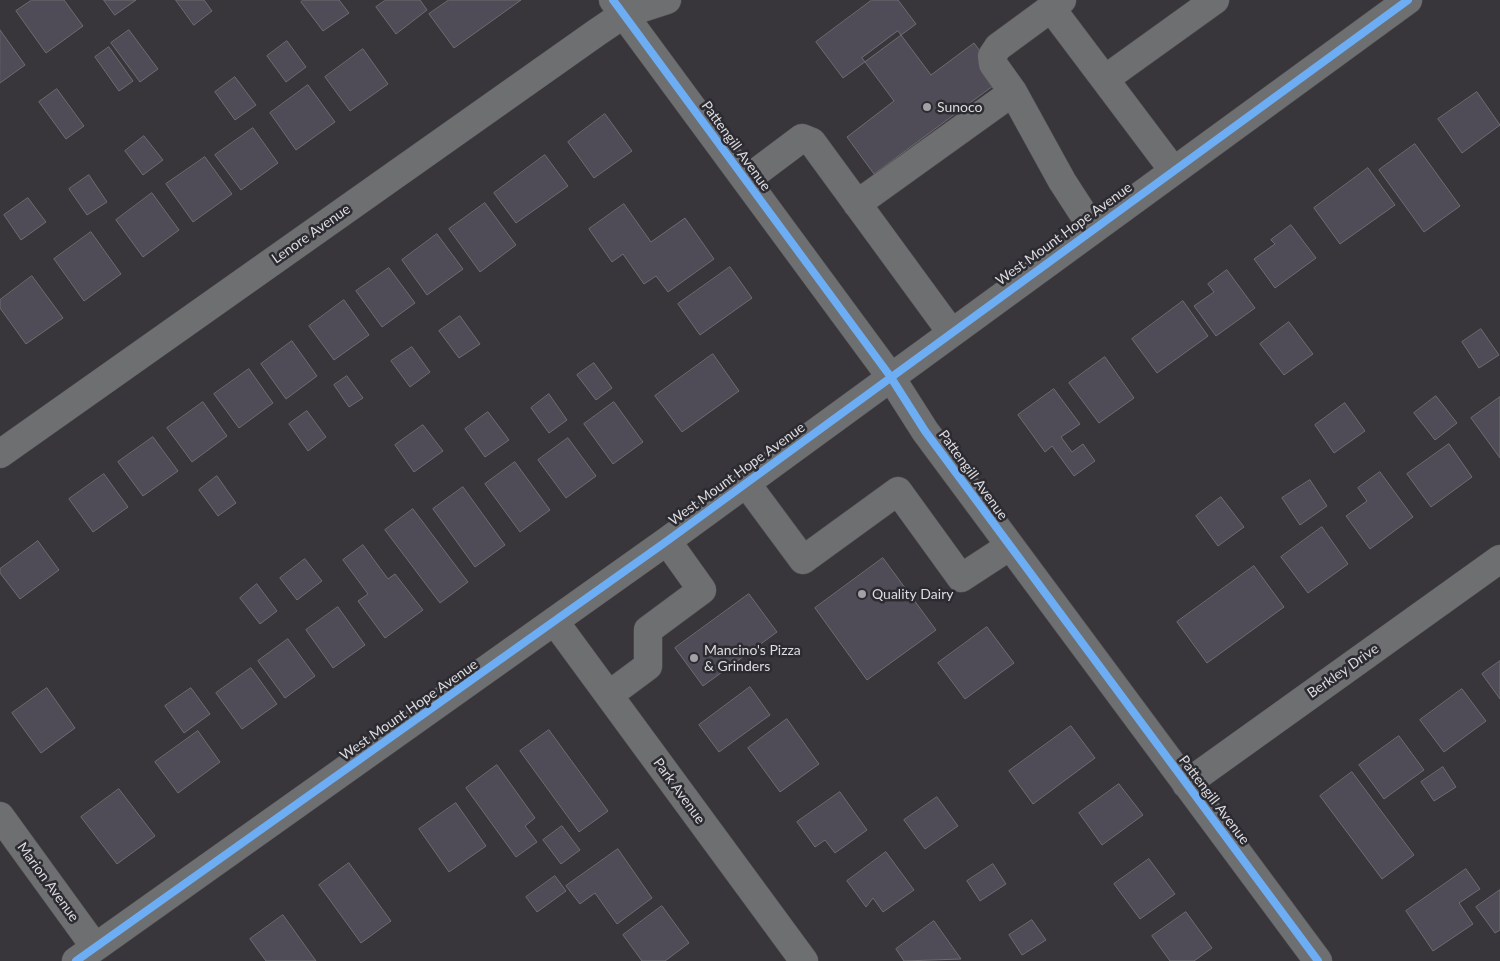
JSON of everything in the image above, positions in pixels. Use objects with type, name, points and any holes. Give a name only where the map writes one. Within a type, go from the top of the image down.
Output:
[{"type":"street","name":"Lenore Avenue","points":[[0,454],[618,7],[667,0]]},
{"type":"street","points":[[1105,78],[1215,0]]},
{"type":"street","name":"West Mount Hope Avenue","points":[[86,954],[668,541],[890,376],[1408,0]]},
{"type":"street","points":[[1093,229],[1062,181],[1013,92],[994,64],[992,56],[998,47],[1057,4],[1105,78],[1173,170]]},
{"type":"street","name":"Pattengill Avenue","points":[[618,7],[890,376],[918,421],[1318,961]]},
{"type":"street","points":[[858,204],[1013,92]]},
{"type":"street","points":[[746,180],[802,138],[812,142],[951,332]]},
{"type":"street","points":[[746,482],[803,560],[898,491],[961,578],[1010,546]]},
{"type":"street","points":[[609,695],[648,666],[648,630],[702,590],[668,541]]},
{"type":"street","name":"Berkley Drive","points":[[1186,784],[1500,559]]},
{"type":"street","name":"Park Avenue","points":[[555,622],[609,695],[792,957]]},
{"type":"street","name":"Marion Avenue","points":[[0,816],[86,954]]},
{"type":"building","points":[[32,0],[64,0],[83,26],[46,53],[16,11]]},
{"type":"building","points":[[104,0],[136,0],[115,15]]},
{"type":"building","points":[[176,0],[204,0],[212,11],[194,25]]},
{"type":"building","points":[[303,0],[339,0],[349,13],[323,31],[301,2]]},
{"type":"building","points":[[386,0],[420,0],[427,10],[396,34],[376,7]]},
{"type":"building","points":[[449,0],[521,0],[454,48],[429,14]]},
{"type":"building","points":[[872,0],[898,0],[916,24],[843,78],[816,42]]},
{"type":"building","points":[[0,30],[25,65],[0,83]]},
{"type":"building","points":[[129,30],[158,69],[140,82],[111,43]]},
{"type":"building","points":[[898,31],[931,75],[974,43],[1001,80],[874,174],[847,137],[894,101],[862,58]]},
{"type":"building","points":[[287,41],[306,67],[286,82],[267,56]]},
{"type":"building","points":[[109,47],[133,81],[119,91],[95,57]]},
{"type":"building","points":[[363,49],[388,84],[350,111],[325,77]]},
{"type":"building","points":[[235,77],[256,105],[235,120],[215,92]]},
{"type":"building","points":[[308,85],[335,122],[296,150],[270,113]]},
{"type":"building","points":[[57,89],[84,126],[66,139],[39,102]]},
{"type":"building","points":[[1477,92],[1500,125],[1462,153],[1438,119]]},
{"type":"building","points":[[605,114],[632,151],[594,178],[568,142]]},
{"type":"building","points":[[253,128],[278,163],[241,190],[215,155]]},
{"type":"building","points":[[144,136],[163,160],[143,175],[125,151]]},
{"type":"building","points":[[1415,144],[1460,206],[1424,232],[1379,170]]},
{"type":"building","points":[[545,155],[568,186],[516,223],[494,193]]},
{"type":"building","points":[[205,157],[232,194],[193,222],[166,184]]},
{"type":"building","points":[[1368,168],[1395,205],[1340,244],[1314,208]]},
{"type":"building","points":[[89,175],[107,202],[87,215],[69,189]]},
{"type":"building","points":[[152,193],[179,230],[143,257],[116,220]]},
{"type":"building","points":[[28,198],[46,222],[21,240],[4,215]]},
{"type":"building","points":[[485,203],[516,245],[480,272],[449,229]]},
{"type":"building","points":[[624,204],[651,242],[685,218],[714,259],[668,292],[656,276],[644,284],[623,254],[612,262],[589,229]]},
{"type":"building","points":[[1291,225],[1316,258],[1275,288],[1254,259],[1275,244],[1271,240]]},
{"type":"building","points":[[91,232],[121,274],[84,301],[54,259]]},
{"type":"building","points":[[437,234],[463,269],[427,295],[402,260]]},
{"type":"building","points":[[730,267],[752,298],[700,335],[678,304]]},
{"type":"building","points":[[389,268],[415,303],[382,327],[356,291]]},
{"type":"building","points":[[1227,270],[1255,308],[1216,336],[1194,306],[1214,292],[1208,284]]},
{"type":"building","points":[[32,276],[63,318],[26,344],[0,308],[0,300]]},
{"type":"building","points":[[344,300],[369,335],[334,360],[309,326]]},
{"type":"building","points":[[1183,301],[1208,336],[1157,373],[1132,339]]},
{"type":"building","points":[[460,316],[480,344],[459,358],[439,331]]},
{"type":"building","points":[[1289,322],[1313,354],[1284,375],[1260,344]]},
{"type":"building","points":[[1481,329],[1499,355],[1479,368],[1462,342]]},
{"type":"building","points":[[292,341],[317,376],[286,399],[261,364]]},
{"type":"building","points":[[412,347],[430,372],[410,387],[391,361]]},
{"type":"building","points":[[713,354],[739,391],[682,432],[655,396]]},
{"type":"building","points":[[1105,357],[1134,398],[1099,423],[1069,383]]},
{"type":"building","points":[[594,363],[612,388],[596,400],[577,375]]},
{"type":"building","points":[[249,369],[273,403],[239,428],[214,394]]},
{"type":"building","points":[[347,376],[363,398],[349,407],[334,385]]},
{"type":"building","points":[[1054,389],[1080,424],[1061,437],[1072,452],[1083,444],[1095,461],[1074,476],[1052,446],[1045,452],[1018,415]]},
{"type":"building","points":[[549,394],[567,420],[549,433],[531,408]]},
{"type":"building","points":[[1436,396],[1457,423],[1435,440],[1414,413]]},
{"type":"building","points":[[1500,397],[1500,458],[1471,418]]},
{"type":"building","points":[[203,402],[227,436],[192,462],[167,428]]},
{"type":"building","points":[[614,402],[643,442],[613,464],[584,424]]},
{"type":"building","points":[[1345,403],[1365,431],[1334,453],[1315,425]]},
{"type":"building","points":[[307,411],[326,437],[308,451],[289,424]]},
{"type":"building","points":[[488,412],[509,440],[485,457],[465,429]]},
{"type":"building","points":[[423,425],[443,451],[414,472],[395,445]]},
{"type":"building","points":[[153,437],[178,471],[143,496],[118,462]]},
{"type":"building","points":[[568,438],[596,476],[566,498],[538,460]]},
{"type":"building","points":[[1449,444],[1472,477],[1431,507],[1407,474]]},
{"type":"building","points":[[515,462],[550,510],[520,532],[485,484]]},
{"type":"building","points":[[1380,472],[1413,517],[1370,549],[1346,516],[1367,501],[1358,488]]},
{"type":"building","points":[[104,474],[128,507],[93,532],[69,499]]},
{"type":"building","points":[[217,476],[236,503],[218,516],[199,490]]},
{"type":"building","points":[[1310,480],[1327,506],[1300,525],[1282,498]]},
{"type":"building","points":[[463,487],[505,545],[475,567],[433,509]]},
{"type":"building","points":[[1221,497],[1244,527],[1218,546],[1196,516]]},
{"type":"building","points":[[413,509],[468,582],[440,603],[385,530]]},
{"type":"building","points":[[1322,527],[1348,564],[1308,593],[1281,557]]},
{"type":"building","points":[[38,541],[59,570],[20,599],[0,573],[0,569]]},
{"type":"building","points":[[363,545],[388,579],[395,574],[423,610],[385,638],[358,601],[368,594],[343,560]]},
{"type":"building","points":[[883,558],[936,630],[867,680],[815,608]]},
{"type":"building","points":[[305,559],[322,581],[297,600],[280,578]]},
{"type":"building","points":[[1254,566],[1284,607],[1207,663],[1177,622]]},
{"type":"building","points":[[257,584],[277,611],[260,624],[240,598]]},
{"type":"building","points":[[749,594],[777,632],[703,686],[675,648]]},
{"type":"building","points":[[338,607],[365,645],[333,668],[306,630]]},
{"type":"building","points":[[987,627],[1014,663],[965,699],[938,663]]},
{"type":"building","points":[[288,639],[315,676],[285,698],[258,661]]},
{"type":"building","points":[[1500,661],[1500,699],[1482,674]]},
{"type":"building","points":[[251,668],[277,704],[242,729],[216,693]]},
{"type":"building","points":[[750,687],[770,715],[719,752],[699,725]]},
{"type":"building","points":[[47,688],[75,728],[41,753],[12,713]]},
{"type":"building","points":[[191,688],[210,714],[184,733],[165,706]]},
{"type":"building","points":[[1462,689],[1486,721],[1444,752],[1420,720]]},
{"type":"building","points":[[787,719],[819,764],[780,792],[748,748]]},
{"type":"building","points":[[1071,726],[1095,758],[1033,804],[1009,771]]},
{"type":"building","points":[[549,730],[608,811],[579,832],[520,751]]},
{"type":"building","points":[[198,731],[220,762],[178,793],[155,762]]},
{"type":"building","points":[[1399,736],[1424,770],[1384,799],[1359,765]]},
{"type":"building","points":[[497,765],[535,818],[525,826],[537,842],[516,857],[466,788]]},
{"type":"building","points":[[1443,767],[1456,787],[1434,801],[1421,782]]},
{"type":"building","points":[[1352,772],[1414,855],[1382,879],[1320,796]]},
{"type":"building","points":[[1119,784],[1143,815],[1102,845],[1079,813]]},
{"type":"building","points":[[119,789],[155,836],[117,864],[81,817]]},
{"type":"building","points":[[840,792],[867,830],[835,853],[825,840],[815,847],[797,822]]},
{"type":"building","points":[[937,797],[958,826],[925,849],[904,820]]},
{"type":"building","points":[[456,803],[486,846],[449,872],[419,829]]},
{"type":"building","points":[[562,826],[580,850],[561,864],[543,840]]},
{"type":"building","points":[[618,849],[652,898],[617,924],[595,893],[580,904],[566,886]]},
{"type":"building","points":[[886,852],[914,890],[883,912],[873,898],[866,907],[847,881]]},
{"type":"building","points":[[1149,859],[1175,894],[1140,919],[1114,884]]},
{"type":"building","points":[[349,863],[391,921],[361,943],[319,885]]},
{"type":"building","points":[[993,864],[1006,884],[980,901],[967,881]]},
{"type":"building","points":[[1466,869],[1480,889],[1459,903],[1473,924],[1433,951],[1406,911]]},
{"type":"building","points":[[555,876],[566,891],[537,912],[526,897]]},
{"type":"building","points":[[1500,890],[1500,930],[1495,933],[1476,907]]},
{"type":"building","points":[[662,906],[689,943],[665,961],[642,961],[623,935]]},
{"type":"building","points":[[1186,912],[1212,948],[1194,961],[1170,961],[1152,936]]},
{"type":"building","points":[[283,915],[316,961],[266,961],[250,939]]},
{"type":"building","points":[[1032,920],[1046,940],[1022,955],[1009,935]]},
{"type":"building","points":[[934,921],[961,959],[904,961],[896,949]]},
{"type":"cycle path","points":[[613,0],[890,376],[925,431],[1318,961]]},
{"type":"cycle path","points":[[76,961],[667,541],[1408,0]]},
{"type":"place","name":"Sunoco","points":[[927,107]]},
{"type":"place","name":"Quality Dairy","points":[[862,594]]},
{"type":"place","name":"Mancino's Pizza & Grinders","points":[[694,658]]}]
